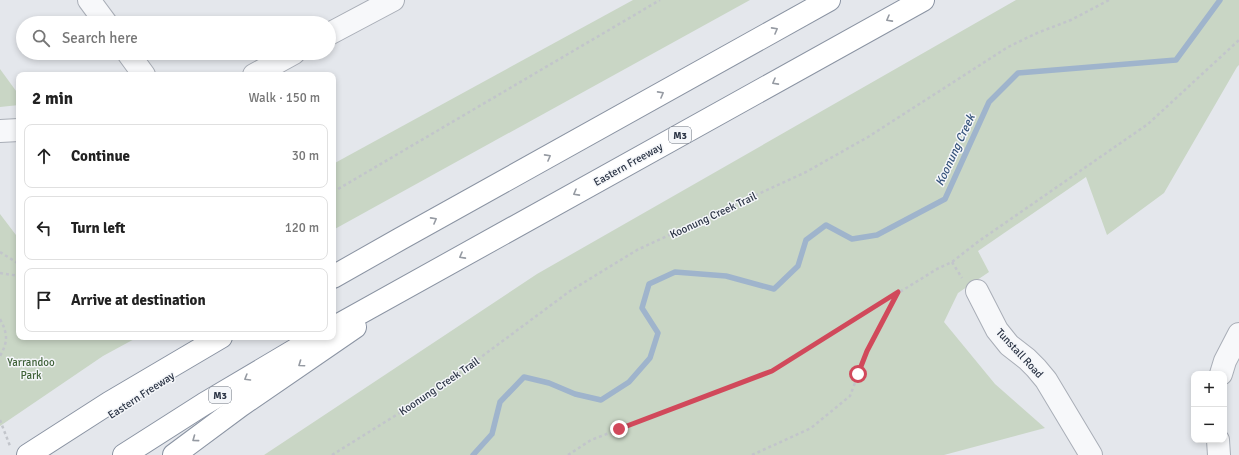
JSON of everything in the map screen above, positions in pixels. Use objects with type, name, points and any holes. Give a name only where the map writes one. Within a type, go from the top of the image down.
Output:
[{"type":"highway","points":[[336,274],[829,0]]},
{"type":"highway","name":"Eastern Freeway","points":[[336,326],[923,0]]},
{"type":"highway","points":[[336,340],[436,270]]},
{"type":"highway","points":[[20,452],[109,403],[216,340]]},
{"type":"highway","name":"Eastern Freeway","points":[[52,455],[118,409],[227,340]]},
{"type":"highway","name":"M3","points":[[124,455],[204,404],[312,340]]},
{"type":"highway","points":[[174,455],[336,340]]},
{"type":"street","points":[[89,0],[101,16]]},
{"type":"street","points":[[336,30],[393,0]]},
{"type":"street","points":[[133,60],[142,72]]},
{"type":"street","points":[[259,72],[281,60]]},
{"type":"street","points":[[0,131],[16,130]]},
{"type":"street","name":"Tunstall Road","points":[[977,291],[997,330],[1009,344],[1036,368],[1046,380],[1091,455]]},
{"type":"street","points":[[1222,371],[1225,361],[1239,334]]},
{"type":"street","points":[[1218,443],[1219,455]]},
{"type":"path","points":[[336,190],[660,0]]},
{"type":"path","name":"Koonung Creek Trail","points":[[332,455],[438,388],[570,291],[637,250],[806,172],[868,137],[1008,47],[1037,33],[1071,20],[1109,0]]},
{"type":"path","points":[[568,455],[591,440],[772,371],[898,292],[952,262],[979,241],[1148,124],[1239,40]]},
{"type":"path","points":[[0,252],[16,262]]},
{"type":"path","points":[[0,273],[16,276]]},
{"type":"path","points":[[752,455],[811,428],[850,396],[867,351],[898,292]]},
{"type":"path","points":[[0,319],[4,326],[7,341],[0,356]]},
{"type":"path","points":[[0,420],[20,452]]},
{"type":"green space","points":[[633,0],[750,0],[336,228],[336,162]]},
{"type":"green space","points":[[1016,0],[1239,0],[1239,65],[1164,193],[1107,235],[1086,177],[978,251],[989,272],[958,293],[944,322],[995,384],[1045,428],[944,455],[264,455],[537,274]]},
{"type":"green space","points":[[0,69],[16,91],[16,105],[0,107]]},
{"type":"green space","name":"Yarrandoo Park","points":[[0,214],[16,235],[16,340],[132,340],[103,356],[0,426]]},
{"type":"waterway","name":"Koonung Creek","points":[[473,455],[492,434],[500,402],[524,377],[549,383],[575,394],[601,400],[629,382],[650,358],[658,333],[642,308],[649,284],[675,272],[726,276],[774,289],[798,266],[806,240],[826,225],[852,239],[877,235],[945,199],[989,102],[1018,73],[1176,60],[1220,0]]},
{"type":"route","points":[[619,429],[772,371],[898,292],[867,351],[858,374]]}]
